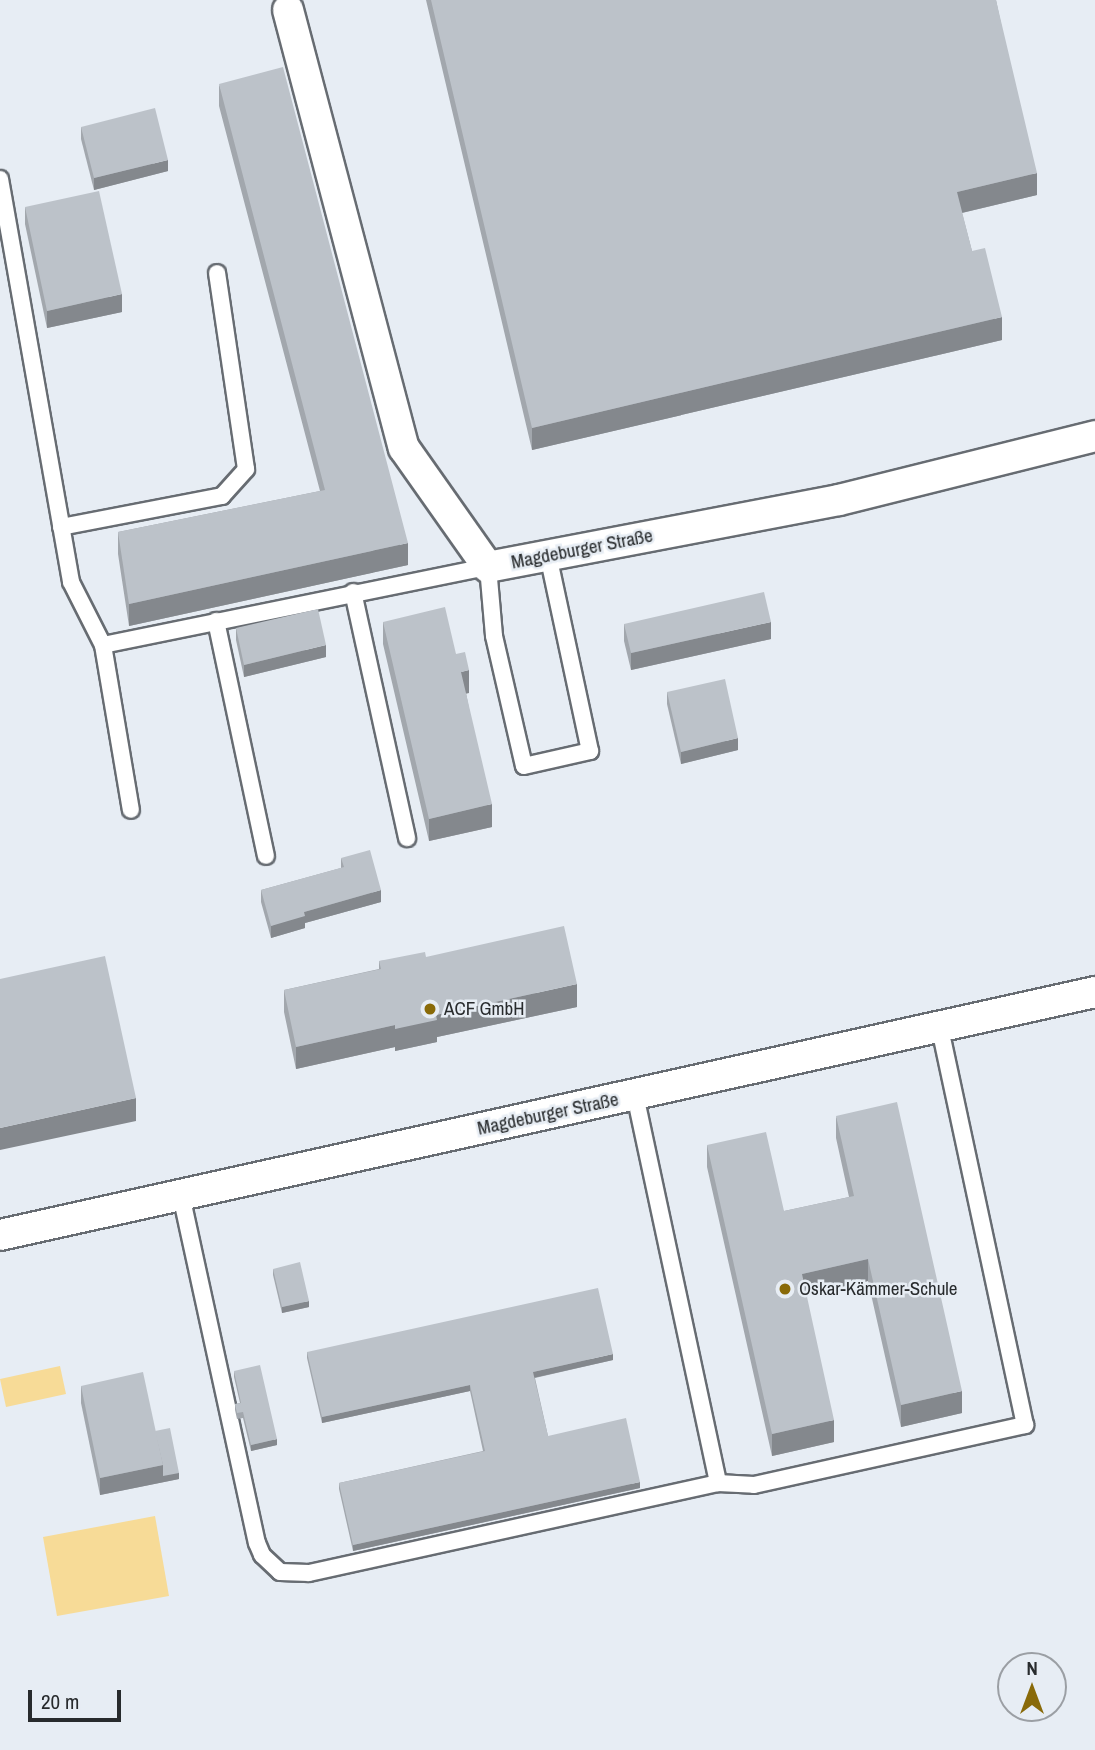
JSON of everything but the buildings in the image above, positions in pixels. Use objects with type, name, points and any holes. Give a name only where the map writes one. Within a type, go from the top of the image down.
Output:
[{"type":"street","name":"Magdeburger Straße","points":[[288,10],[404,448],[488,567],[839,500],[1095,436]]},
{"type":"street","name":"Magdeburger Straße","points":[[0,1235],[1095,992]]},
{"type":"lane","points":[[0,178],[71,582],[103,645],[131,810]]},
{"type":"lane","points":[[61,527],[222,496],[246,468],[218,273]]},
{"type":"lane","points":[[103,645],[352,592],[488,567],[494,636],[524,766],[590,751],[548,555]]},
{"type":"lane","points":[[352,592],[407,838]]},
{"type":"lane","points":[[216,621],[266,856]]},
{"type":"lane","points":[[181,1195],[257,1543],[262,1555],[280,1572],[309,1573],[718,1483],[754,1485],[1025,1425],[940,1027]]},
{"type":"lane","points":[[635,1094],[718,1483]]},
{"type":"shaded area","points":[[60,1366],[66,1394],[6,1407],[0,1379]]},
{"type":"shaded area","points":[[155,1516],[169,1596],[57,1616],[43,1537]]},
{"type":"place","name":"ACF GmbH","points":[[430,1009]]},
{"type":"place","name":"Oskar-Kämmer-Schule","points":[[785,1289]]}]
